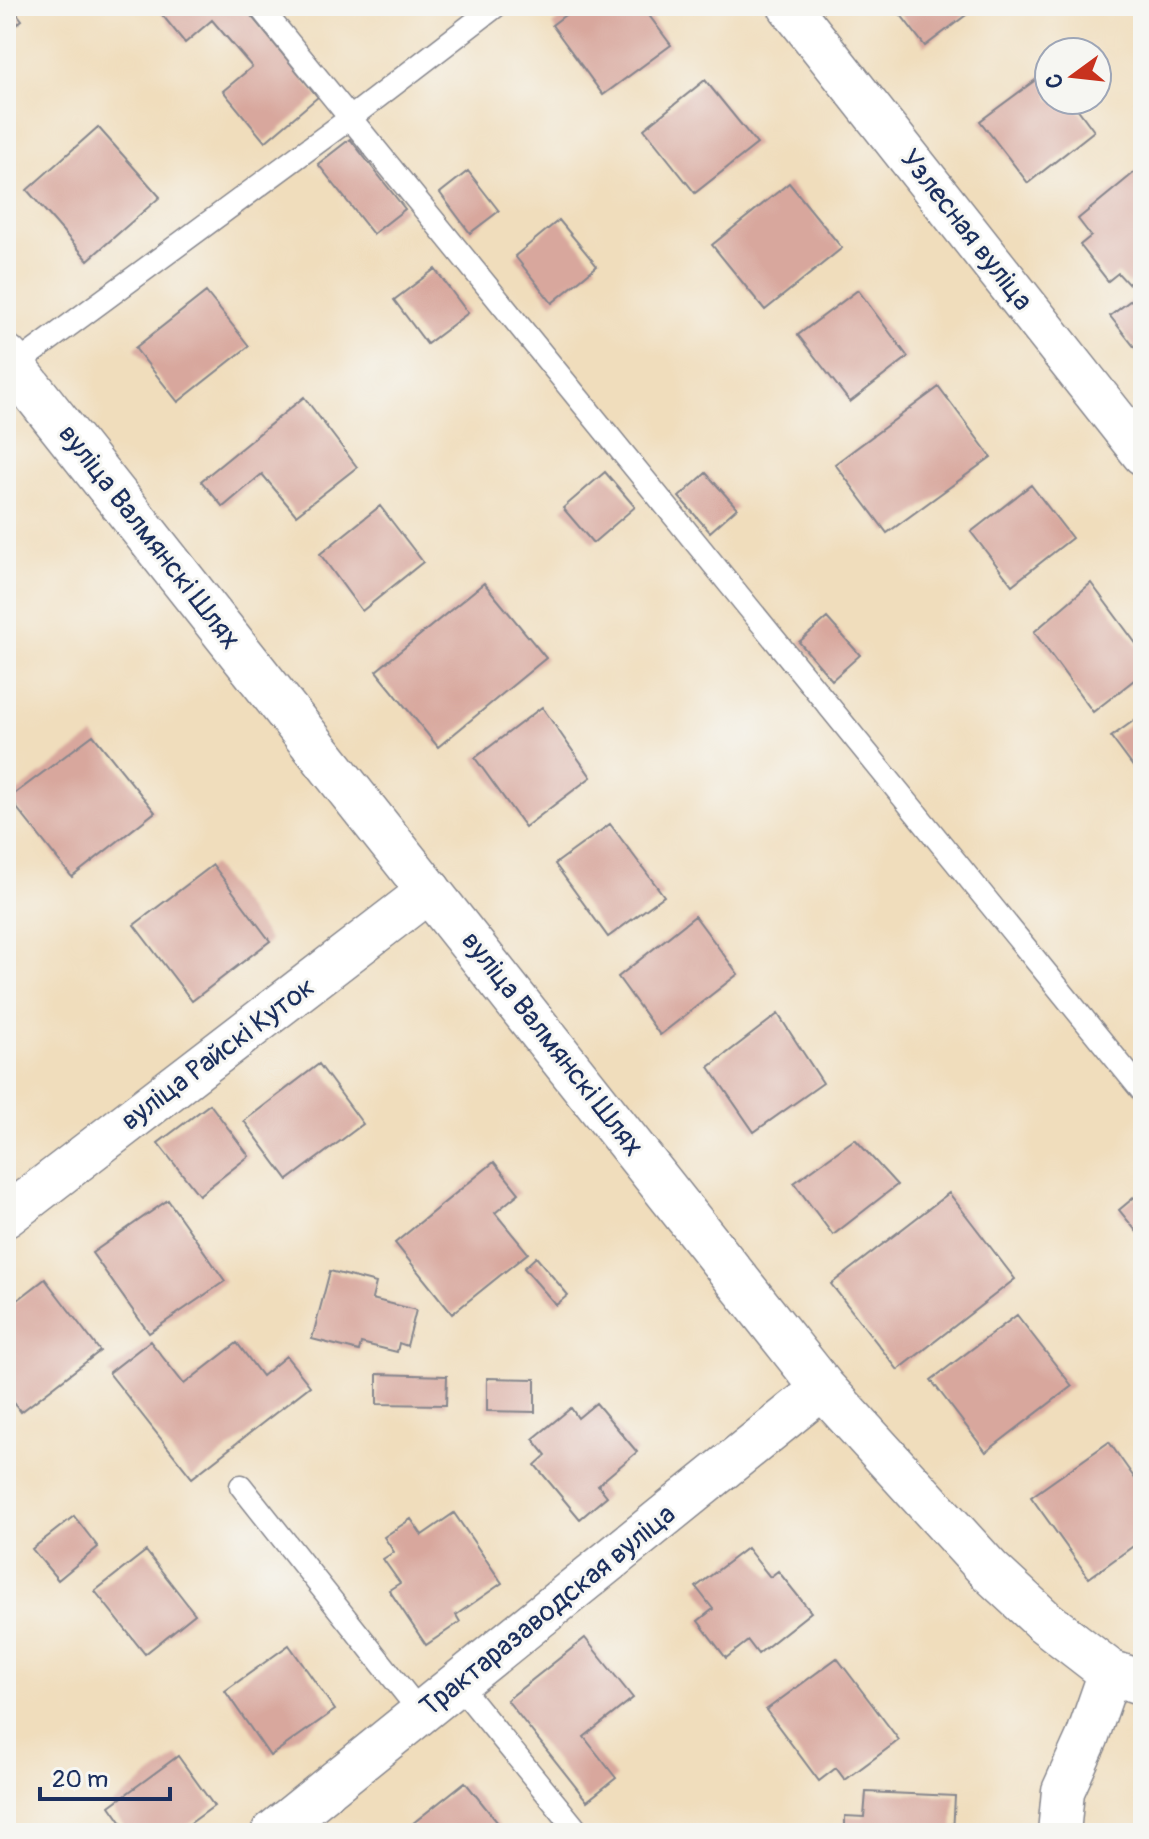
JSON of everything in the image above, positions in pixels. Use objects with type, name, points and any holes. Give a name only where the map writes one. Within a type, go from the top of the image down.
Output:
[{"type":"street","name":"Узлесная вуліца","points":[[789,6],[1143,454]]},
{"type":"street","name":"вуліца Валмянскі Шлях","points":[[10,361],[823,1388],[990,1571],[1044,1621],[1126,1678]]},
{"type":"street","name":"вуліца Райскі Куток","points":[[6,1216],[430,890]]},
{"type":"street","name":"Трактаразаводская вуліца","points":[[272,1833],[823,1388]]},
{"type":"street","points":[[1059,1833],[1063,1791],[1087,1738],[1126,1678]]},
{"type":"lane","points":[[259,6],[1143,1092]]},
{"type":"lane","points":[[10,361],[349,119],[496,6]]},
{"type":"lane","points":[[241,1486],[421,1713]]},
{"type":"lane","points":[[458,1684],[579,1833]]},
{"type":"building","points":[[6,6],[11,6],[22,20],[6,33]]},
{"type":"building","points":[[155,6],[243,6],[318,97],[265,142],[223,91],[252,67],[212,20],[185,43]]},
{"type":"building","points":[[577,6],[642,6],[671,45],[603,95],[552,25]]},
{"type":"building","points":[[894,6],[978,6],[925,46]]},
{"type":"building","points":[[705,80],[757,144],[695,193],[644,129]]},
{"type":"building","points":[[1033,82],[1033,116],[1083,116],[1094,131],[1028,183],[980,121]]},
{"type":"building","points":[[98,127],[160,197],[88,260],[27,190]]},
{"type":"building","points":[[350,139],[405,209],[373,234],[318,164]]},
{"type":"building","points":[[1141,167],[1143,272],[1128,284],[1118,273],[1108,281],[1080,245],[1091,236],[1078,219]]},
{"type":"building","points":[[468,171],[499,211],[470,233],[440,193]]},
{"type":"building","points":[[789,183],[842,248],[765,310],[712,245]]},
{"type":"building","points":[[559,220],[597,266],[552,303],[515,256]]},
{"type":"building","points":[[435,269],[468,313],[427,344],[394,300]]},
{"type":"building","points":[[858,290],[908,357],[850,402],[798,335]]},
{"type":"building","points":[[1143,291],[1143,358],[1110,316]]},
{"type":"building","points":[[206,292],[249,346],[178,402],[135,348]]},
{"type":"building","points":[[939,387],[991,457],[887,533],[835,464]]},
{"type":"building","points":[[304,397],[357,467],[296,515],[262,474],[223,507],[201,481]]},
{"type":"building","points":[[605,472],[635,507],[593,543],[563,508]]},
{"type":"building","points":[[706,473],[737,508],[710,532],[679,497]]},
{"type":"building","points":[[1031,485],[1072,538],[1012,585],[971,532]]},
{"type":"building","points":[[380,506],[423,562],[362,611],[320,554]]},
{"type":"building","points":[[484,583],[546,658],[438,747],[376,671]]},
{"type":"building","points":[[1091,583],[1143,653],[1143,673],[1093,712],[1034,632]]},
{"type":"building","points":[[827,618],[860,655],[832,680],[799,642]]},
{"type":"building","points":[[542,707],[591,777],[525,827],[475,758]]},
{"type":"building","points":[[1143,714],[1143,780],[1111,737]]},
{"type":"building","points":[[93,735],[155,812],[72,877],[9,798]]},
{"type":"building","points":[[610,824],[664,896],[608,937],[555,864]]},
{"type":"building","points":[[213,865],[270,941],[192,1001],[134,925]]},
{"type":"building","points":[[695,916],[738,974],[660,1035],[618,977]]},
{"type":"building","points":[[778,1014],[823,1083],[754,1132],[709,1067]]},
{"type":"building","points":[[319,1064],[363,1124],[288,1180],[244,1121]]},
{"type":"building","points":[[210,1104],[249,1156],[199,1195],[158,1143]]},
{"type":"building","points":[[855,1139],[897,1185],[833,1235],[794,1183]]},
{"type":"building","points":[[494,1162],[519,1193],[495,1213],[528,1253],[452,1314],[395,1243]]},
{"type":"building","points":[[1143,1190],[1143,1235],[1141,1237],[1119,1210]]},
{"type":"building","points":[[949,1193],[1015,1279],[898,1370],[831,1284]]},
{"type":"building","points":[[168,1200],[225,1281],[149,1333],[92,1253]]},
{"type":"building","points":[[536,1257],[568,1295],[556,1305],[524,1268]]},
{"type":"building","points":[[330,1271],[376,1283],[372,1299],[416,1310],[407,1346],[399,1343],[397,1352],[361,1343],[359,1351],[312,1339]]},
{"type":"building","points":[[45,1279],[100,1351],[21,1412],[6,1392],[6,1309]]},
{"type":"building","points":[[1017,1315],[1072,1386],[986,1452],[931,1380]]},
{"type":"building","points":[[150,1341],[184,1384],[237,1343],[262,1376],[286,1356],[310,1386],[192,1478],[109,1373]]},
{"type":"building","points":[[377,1374],[447,1376],[446,1405],[377,1404]]},
{"type":"building","points":[[487,1378],[535,1379],[535,1412],[487,1411]]},
{"type":"building","points":[[596,1403],[637,1452],[598,1485],[607,1496],[580,1519],[535,1465],[546,1455],[533,1439],[571,1408],[578,1418]]},
{"type":"building","points":[[1109,1442],[1143,1490],[1143,1539],[1089,1578],[1031,1497]]},
{"type":"building","points":[[454,1513],[502,1583],[456,1615],[460,1622],[426,1645],[389,1590],[400,1583],[383,1559],[394,1552],[384,1537],[411,1519],[422,1535]]},
{"type":"building","points":[[74,1516],[98,1547],[58,1580],[32,1549]]},
{"type":"building","points":[[747,1548],[770,1577],[778,1571],[811,1612],[758,1654],[748,1641],[726,1658],[698,1621],[713,1609],[696,1587]]},
{"type":"building","points":[[146,1551],[195,1614],[145,1654],[95,1591]]},
{"type":"building","points":[[585,1638],[633,1698],[584,1737],[616,1778],[587,1801],[507,1700]]},
{"type":"building","points":[[289,1645],[335,1710],[270,1756],[225,1691]]},
{"type":"building","points":[[837,1658],[899,1740],[845,1780],[836,1768],[819,1781],[766,1710]]},
{"type":"building","points":[[178,1756],[214,1806],[177,1833],[129,1833],[110,1806]]},
{"type":"building","points":[[465,1782],[506,1833],[419,1833],[412,1824]]},
{"type":"building","points":[[866,1792],[955,1796],[953,1833],[845,1833],[845,1816],[864,1817]]}]
